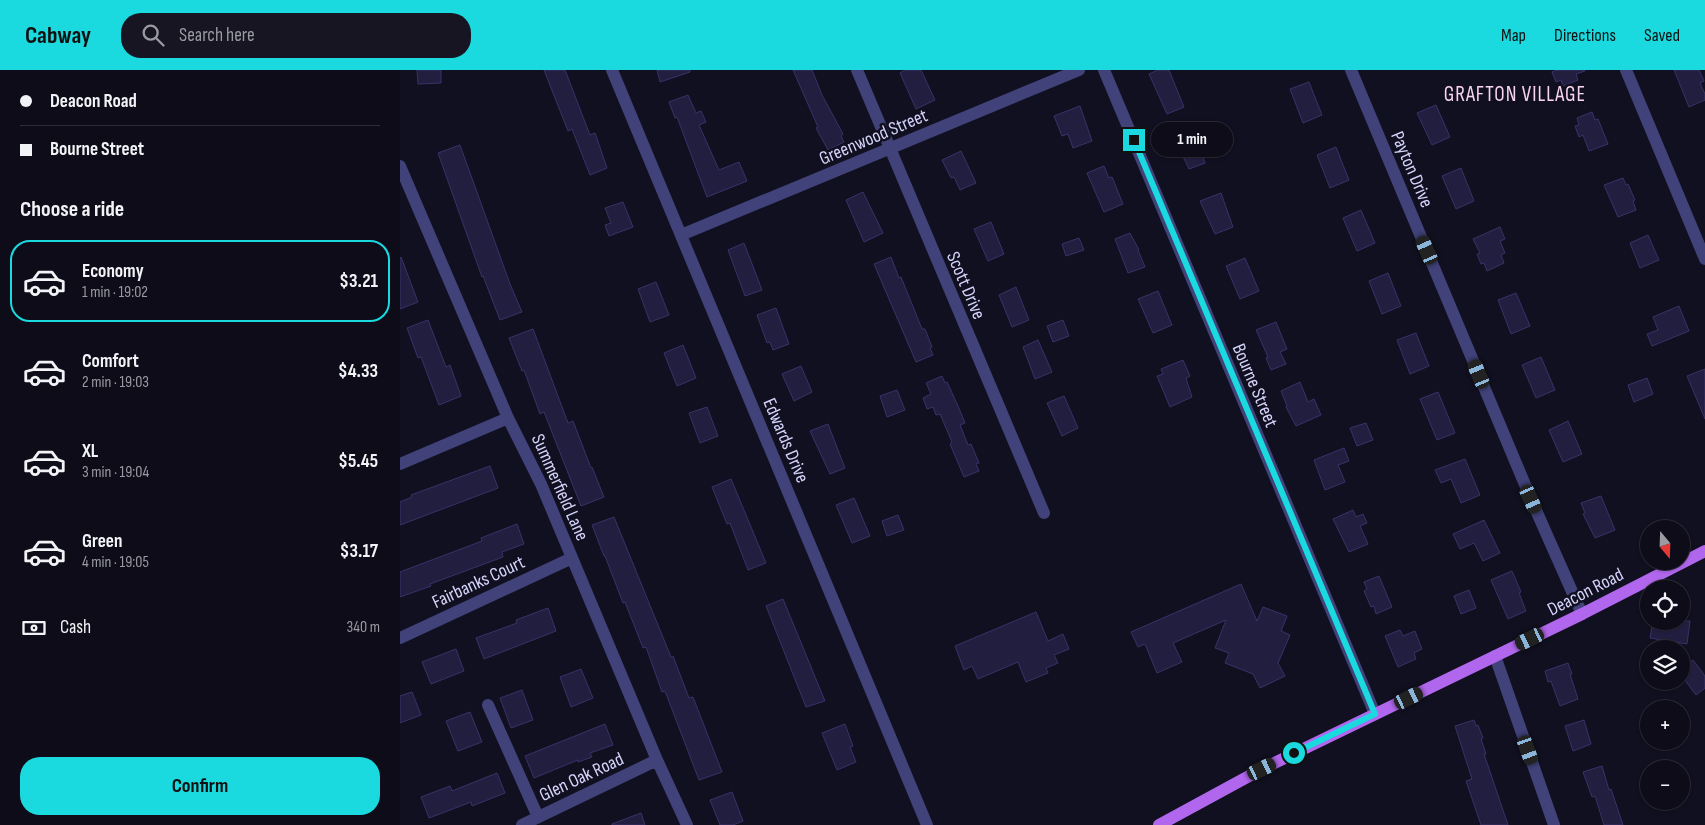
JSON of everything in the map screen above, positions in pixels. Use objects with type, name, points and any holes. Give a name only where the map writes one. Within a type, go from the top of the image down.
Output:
[{"type":"main road","name":"Deacon Road","points":[[1160,825],[1262,769],[1582,614],[1705,551]]},
{"type":"street","name":"Edwards Drive","points":[[612,70],[927,825]]},
{"type":"street","name":"Scott Drive","points":[[858,70],[1044,513]]},
{"type":"street","name":"Greenwood Street","points":[[680,235],[1079,70]]},
{"type":"street","name":"Bourne Street","points":[[1104,70],[1375,714]]},
{"type":"street","name":"Payton Drive","points":[[1350,70],[1531,499],[1582,614]]},
{"type":"street","points":[[1626,70],[1705,258]]},
{"type":"street","name":"Summerfield Lane","points":[[400,166],[508,418],[540,484],[657,760],[687,825]]},
{"type":"street","points":[[400,464],[508,418]]},
{"type":"street","name":"Fairbanks Court","points":[[400,638],[572,558]]},
{"type":"street","points":[[1495,656],[1554,825]]},
{"type":"street","points":[[488,705],[538,817]]},
{"type":"street","name":"Glen Oak Road","points":[[522,825],[657,760]]},
{"type":"building","points":[[417,70],[441,70],[441,83],[418,84]]},
{"type":"building","points":[[544,70],[565,70],[590,135],[595,133],[607,168],[590,175],[572,129],[568,131]]},
{"type":"building","points":[[657,70],[690,70],[690,72],[660,82]]},
{"type":"building","points":[[793,70],[812,70],[822,95],[843,134],[841,136],[844,142],[828,150],[816,128],[818,127]]},
{"type":"building","points":[[905,70],[921,70],[935,100],[916,109],[900,73]]},
{"type":"building","points":[[1158,70],[1169,70],[1184,107],[1167,114],[1149,74]]},
{"type":"building","points":[[1557,70],[1585,71],[1576,74],[1578,80],[1563,86],[1561,80],[1556,82],[1552,72]]},
{"type":"building","points":[[1674,70],[1699,70],[1704,81],[1700,83],[1705,94],[1705,100],[1689,107]]},
{"type":"building","points":[[1309,82],[1322,115],[1303,123],[1290,89]]},
{"type":"building","points":[[688,95],[696,113],[701,111],[706,122],[699,125],[719,170],[739,162],[747,181],[707,197],[677,117],[675,118],[669,102]]},
{"type":"building","points":[[1436,105],[1450,137],[1432,145],[1417,113]]},
{"type":"building","points":[[1080,106],[1092,141],[1073,148],[1068,134],[1062,136],[1054,116]]},
{"type":"building","points":[[1592,112],[1595,120],[1598,119],[1608,144],[1589,151],[1583,135],[1579,137],[1575,126],[1579,125],[1577,118]]},
{"type":"building","points":[[1194,132],[1205,163],[1189,169],[1175,140]]},
{"type":"building","points":[[460,145],[510,284],[522,312],[500,320],[482,277],[438,153]]},
{"type":"building","points":[[1336,147],[1349,180],[1330,188],[1317,155]]},
{"type":"building","points":[[961,151],[976,183],[960,190],[954,177],[951,178],[942,160]]},
{"type":"building","points":[[1104,166],[1109,178],[1112,177],[1123,204],[1104,212],[1087,173]]},
{"type":"building","points":[[1461,168],[1474,201],[1456,209],[1442,176]]},
{"type":"building","points":[[1623,178],[1626,185],[1628,184],[1635,200],[1633,201],[1636,210],[1618,217],[1604,185]]},
{"type":"building","points":[[863,192],[883,233],[864,242],[846,200]]},
{"type":"building","points":[[1221,193],[1233,227],[1215,234],[1200,201]]},
{"type":"building","points":[[623,202],[633,227],[609,236],[605,225],[611,223],[605,208]]},
{"type":"building","points":[[1361,210],[1375,243],[1357,251],[1343,218]]},
{"type":"building","points":[[991,222],[1004,254],[988,261],[974,229]]},
{"type":"building","points":[[1500,227],[1505,239],[1500,241],[1505,253],[1501,255],[1504,263],[1487,271],[1484,263],[1481,264],[1477,254],[1480,253],[1473,239]]},
{"type":"building","points":[[1130,233],[1145,267],[1128,273],[1115,239]]},
{"type":"building","points":[[1648,235],[1659,260],[1640,268],[1630,243]]},
{"type":"building","points":[[1079,238],[1084,250],[1066,256],[1062,244]]},
{"type":"building","points":[[744,243],[762,290],[745,296],[728,250]]},
{"type":"building","points":[[891,257],[922,329],[925,329],[932,347],[930,348],[933,355],[916,362],[874,264]]},
{"type":"building","points":[[400,258],[418,302],[400,309]]},
{"type":"building","points":[[1245,258],[1259,291],[1240,299],[1226,266]]},
{"type":"building","points":[[1388,273],[1401,306],[1382,314],[1369,281]]},
{"type":"building","points":[[656,282],[669,315],[650,322],[638,289]]},
{"type":"building","points":[[1016,287],[1029,320],[1012,327],[999,295]]},
{"type":"building","points":[[1158,291],[1172,325],[1153,333],[1138,299]]},
{"type":"building","points":[[1516,293],[1530,326],[1511,334],[1498,300]]},
{"type":"building","points":[[1679,306],[1689,331],[1652,346],[1647,334],[1658,330],[1653,317]]},
{"type":"building","points":[[776,308],[789,344],[773,350],[770,342],[767,343],[757,315]]},
{"type":"building","points":[[428,320],[446,367],[450,365],[461,396],[439,405],[421,357],[418,358],[407,328]]},
{"type":"building","points":[[1063,320],[1069,336],[1053,342],[1047,326]]},
{"type":"building","points":[[1276,322],[1287,349],[1280,352],[1286,364],[1271,370],[1266,358],[1268,357],[1256,330]]},
{"type":"building","points":[[533,329],[568,423],[573,421],[604,497],[581,506],[544,412],[540,414],[524,370],[522,371],[509,338]]},
{"type":"building","points":[[1416,333],[1429,366],[1410,374],[1397,340]]},
{"type":"building","points":[[1038,340],[1052,372],[1035,379],[1023,347]]},
{"type":"building","points":[[683,345],[696,378],[677,386],[664,353]]},
{"type":"building","points":[[1541,357],[1555,390],[1536,398],[1522,365]]},
{"type":"building","points":[[1183,360],[1190,376],[1186,378],[1192,397],[1170,407],[1157,376],[1163,374],[1161,369]]},
{"type":"building","points":[[801,366],[812,392],[794,401],[782,374]]},
{"type":"building","points":[[1705,369],[1705,419],[1687,376]]},
{"type":"building","points":[[942,376],[945,383],[947,382],[965,423],[960,425],[968,445],[971,444],[979,463],[976,464],[979,471],[964,477],[940,414],[936,415],[933,407],[927,409],[923,398],[931,394],[926,383]]},
{"type":"building","points":[[1647,378],[1653,394],[1634,402],[1628,385]]},
{"type":"building","points":[[1300,382],[1308,402],[1314,399],[1321,415],[1296,426],[1286,407],[1281,391]]},
{"type":"building","points":[[897,390],[905,410],[887,417],[880,396]]},
{"type":"building","points":[[1438,392],[1455,433],[1437,440],[1420,399]]},
{"type":"building","points":[[1064,396],[1078,428],[1062,436],[1047,403]]},
{"type":"building","points":[[707,407],[718,436],[700,443],[689,413]]},
{"type":"building","points":[[1568,421],[1582,454],[1563,462],[1549,430]]},
{"type":"building","points":[[1366,423],[1373,440],[1357,446],[1350,428]]},
{"type":"building","points":[[828,424],[845,468],[830,474],[810,431]]},
{"type":"building","points":[[1344,448],[1349,461],[1338,465],[1345,482],[1325,490],[1314,460]]},
{"type":"building","points":[[1465,459],[1480,495],[1461,503],[1451,479],[1441,483],[1435,470]]},
{"type":"building","points":[[490,466],[498,488],[400,525],[400,502],[412,497],[411,495]]},
{"type":"building","points":[[731,479],[766,563],[748,570],[730,523],[727,524],[712,487]]},
{"type":"building","points":[[1601,496],[1615,530],[1595,538],[1583,514],[1585,513],[1581,503]]},
{"type":"building","points":[[854,498],[870,536],[852,543],[836,505]]},
{"type":"building","points":[[1353,510],[1356,517],[1363,514],[1367,523],[1360,526],[1368,544],[1349,552],[1333,519]]},
{"type":"building","points":[[898,515],[904,530],[887,536],[882,521]]},
{"type":"building","points":[[614,517],[671,657],[673,656],[689,698],[693,697],[722,772],[699,780],[665,691],[662,692],[646,647],[643,648],[625,602],[623,603],[592,525]]},
{"type":"building","points":[[1484,520],[1500,553],[1483,561],[1474,543],[1460,549],[1453,534]]},
{"type":"building","points":[[517,524],[524,544],[502,552],[503,557],[400,597],[400,572],[482,541],[481,538]]},
{"type":"building","points":[[1512,571],[1521,592],[1519,593],[1526,611],[1508,619],[1491,580]]},
{"type":"building","points":[[1379,576],[1392,607],[1376,614],[1374,606],[1371,607],[1364,591],[1367,589],[1364,582]]},
{"type":"building","points":[[1241,584],[1257,621],[1263,607],[1287,616],[1281,631],[1290,635],[1278,663],[1285,676],[1260,688],[1253,674],[1225,663],[1229,653],[1215,648],[1226,620],[1173,643],[1182,662],[1157,673],[1145,644],[1138,647],[1131,632]]},
{"type":"building","points":[[1469,590],[1476,608],[1461,614],[1454,596]]},
{"type":"building","points":[[783,599],[825,701],[806,707],[766,606]]},
{"type":"building","points":[[548,608],[556,631],[484,659],[476,638],[517,623],[516,620]]},
{"type":"building","points":[[1036,612],[1048,641],[1063,634],[1069,649],[1054,655],[1058,663],[1046,668],[1048,673],[1026,682],[1018,662],[978,679],[972,666],[964,670],[955,646]]},
{"type":"building","points":[[1400,630],[1403,636],[1415,631],[1422,649],[1414,653],[1416,659],[1398,667],[1385,636]]},
{"type":"building","points":[[1651,630],[1689,630],[1688,640],[1650,638]]},
{"type":"building","points":[[456,649],[464,671],[431,684],[422,662]]},
{"type":"building","points":[[1693,660],[1705,676],[1705,688],[1696,695],[1690,687],[1690,662]]},
{"type":"building","points":[[1568,663],[1578,699],[1560,706],[1551,681],[1548,682],[1545,671]]},
{"type":"building","points":[[581,669],[593,698],[571,707],[560,677]]},
{"type":"building","points":[[522,690],[533,720],[511,728],[500,698]]},
{"type":"building","points":[[412,692],[421,715],[400,723],[400,696]]},
{"type":"building","points":[[470,712],[482,742],[458,751],[446,721]]},
{"type":"building","points":[[1474,720],[1483,738],[1481,739],[1486,754],[1484,754],[1508,825],[1481,825],[1466,781],[1472,779],[1455,726]]},
{"type":"building","points":[[1584,720],[1591,744],[1573,751],[1565,726]]},
{"type":"building","points":[[605,724],[613,745],[590,753],[592,757],[578,762],[578,760],[534,778],[525,756]]},
{"type":"building","points":[[845,724],[853,746],[850,747],[856,762],[837,770],[822,733]]},
{"type":"building","points":[[1602,766],[1623,825],[1604,825],[1595,796],[1592,797],[1583,772]]},
{"type":"building","points":[[497,773],[505,793],[472,806],[471,802],[429,818],[421,797],[450,786],[452,791]]},
{"type":"building","points":[[732,792],[743,821],[733,825],[720,825],[710,800]]},
{"type":"building","points":[[641,813],[645,825],[612,825],[612,824]]},
{"type":"district","name":"GRAFTON VILLAGE","points":[[1515,94]]},
{"type":"route","points":[[1134,140],[1375,714],[1294,753]]}]
